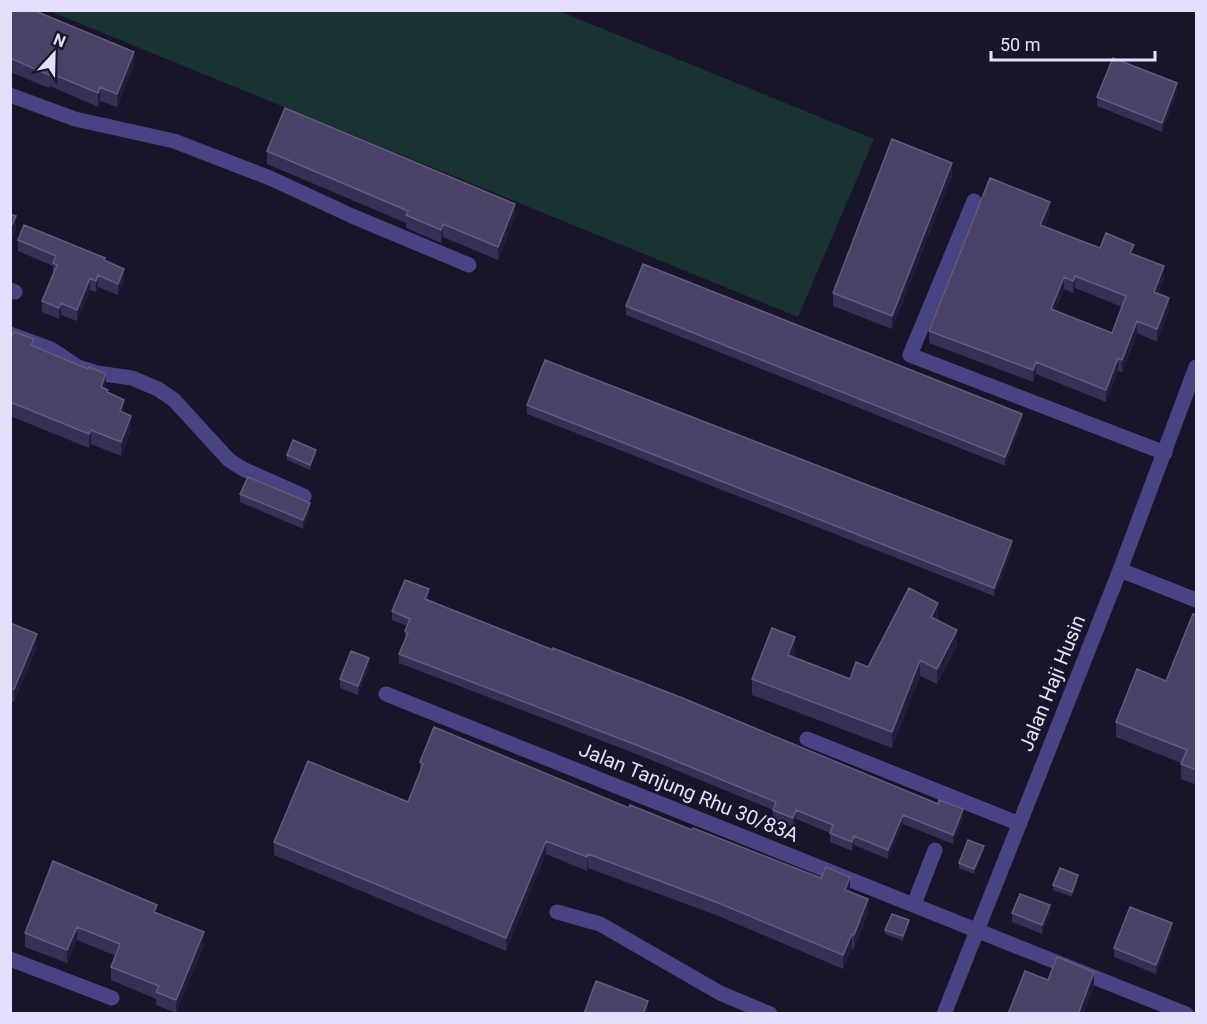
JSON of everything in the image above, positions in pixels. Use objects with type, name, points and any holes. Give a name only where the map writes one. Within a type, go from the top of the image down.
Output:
[{"type":"street","points":[[10,95],[75,119],[174,141],[270,178],[352,216],[470,265]]},
{"type":"street","points":[[974,201],[910,355],[1165,453]]},
{"type":"street","points":[[10,334],[51,349],[78,367],[97,373],[132,378],[158,389],[174,400],[229,460],[243,469],[304,496]]},
{"type":"street","name":"Jalan Haji Husin","points":[[944,1014],[1120,570],[1196,370]]},
{"type":"street","points":[[1120,570],[1197,600]]},
{"type":"street","name":"Jalan Tanjung Rhu 30/83A","points":[[386,694],[1186,1014]]},
{"type":"street","points":[[807,739],[1020,824]]},
{"type":"street","points":[[914,904],[935,850]]},
{"type":"street","points":[[557,912],[600,924],[720,993],[770,1014]]},
{"type":"street","points":[[10,959],[112,998]]},
{"type":"green space","points":[[49,11],[559,11],[874,139],[798,317]]},
{"type":"building","points":[[10,10],[33,10],[134,52],[117,94],[100,87],[98,93],[10,58]]},
{"type":"building","points":[[1113,58],[1177,83],[1162,123],[1097,97]]},
{"type":"building","points":[[285,108],[515,204],[498,247],[443,224],[441,230],[406,215],[408,211],[267,151]]},
{"type":"building","points":[[892,139],[952,163],[892,316],[833,293]]},
{"type":"building","points":[[990,178],[1050,202],[1040,225],[1100,248],[1106,233],[1134,245],[1130,253],[1164,266],[1154,292],[1169,298],[1157,329],[1137,321],[1122,360],[1118,358],[1106,390],[1036,362],[1033,370],[929,331]],"holes":[[[1075,276],[1126,296],[1112,333],[1051,309],[1064,277],[1073,281]]]},
{"type":"building","points":[[10,214],[16,216],[10,229]]},
{"type":"building","points":[[24,225],[105,258],[104,260],[124,269],[118,284],[98,275],[96,281],[90,278],[77,310],[61,303],[59,308],[42,301],[57,265],[53,263],[56,256],[18,240]]},
{"type":"building","points":[[643,264],[1022,414],[1005,457],[626,306]]},
{"type":"building","points":[[14,332],[34,339],[31,345],[88,369],[89,367],[106,374],[101,387],[124,400],[120,411],[131,416],[121,442],[91,430],[89,434],[10,402],[10,339]]},
{"type":"building","points":[[545,360],[1012,541],[994,588],[527,405]]},
{"type":"building","points":[[293,440],[316,450],[310,465],[287,455]]},
{"type":"building","points":[[248,477],[310,503],[303,520],[240,494]]},
{"type":"building","points":[[405,580],[429,589],[425,599],[680,697],[938,804],[939,800],[963,809],[953,835],[903,815],[888,850],[854,836],[852,842],[830,833],[833,825],[796,810],[793,818],[773,810],[776,802],[639,746],[399,654],[408,633],[405,631],[410,619],[392,611]]},
{"type":"building","points":[[909,588],[938,603],[931,617],[957,630],[937,669],[920,660],[892,732],[752,679],[772,628],[795,637],[788,655],[850,679],[856,662],[868,667]]},
{"type":"building","points":[[1193,614],[1197,615],[1197,770],[1181,764],[1187,750],[1116,722],[1137,669],[1166,681]]},
{"type":"building","points":[[10,623],[37,634],[14,689],[10,688]]},
{"type":"building","points":[[351,651],[369,658],[358,686],[340,679]]},
{"type":"building","points":[[434,727],[629,808],[630,805],[821,878],[826,867],[850,877],[845,890],[868,899],[854,935],[852,934],[843,955],[716,902],[588,854],[587,857],[546,841],[506,938],[274,842],[308,761],[408,802]]},
{"type":"building","points":[[968,840],[984,846],[974,869],[959,863]]},
{"type":"building","points":[[53,861],[157,905],[154,912],[204,932],[176,1000],[156,992],[159,986],[111,967],[120,944],[77,927],[67,950],[25,933]]},
{"type":"building","points":[[1060,868],[1078,875],[1072,892],[1053,885]]},
{"type":"building","points":[[1020,894],[1050,905],[1042,925],[1012,913]]},
{"type":"building","points":[[1130,907],[1172,923],[1156,965],[1114,948]]},
{"type":"building","points":[[892,914],[909,920],[903,936],[885,930]]},
{"type":"building","points":[[1057,957],[1094,972],[1078,1014],[1008,1014],[1025,971],[1048,980]]},
{"type":"building","points":[[596,981],[648,1001],[643,1014],[584,1014]]}]
